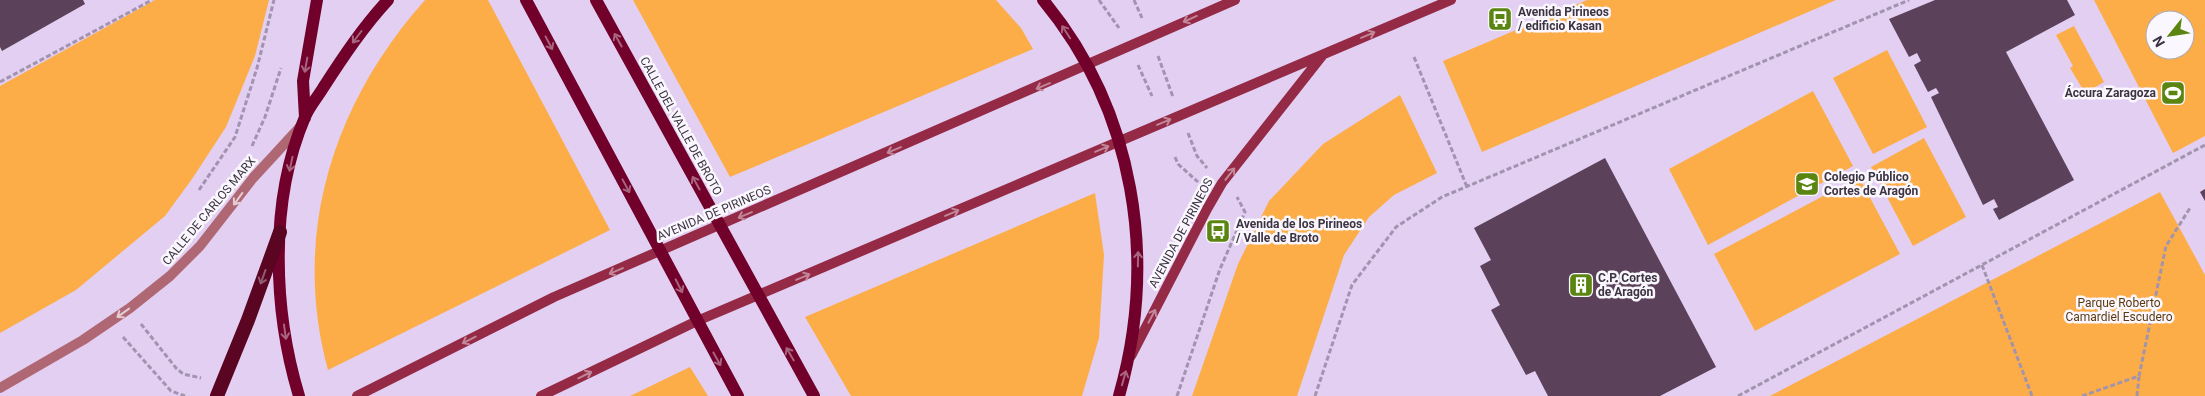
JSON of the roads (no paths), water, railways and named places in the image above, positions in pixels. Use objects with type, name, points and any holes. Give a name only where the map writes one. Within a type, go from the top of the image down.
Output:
[{"type":"highway","points":[[217,396],[248,320],[280,232]]},
{"type":"main road","points":[[304,120],[303,81],[317,0]]},
{"type":"main road","points":[[299,396],[289,362],[280,297],[280,232],[290,166],[304,120],[348,49],[388,0]]},
{"type":"main road","points":[[526,0],[738,396]]},
{"type":"main road","name":"CALLE DEL VALLE DE BROTO","points":[[596,0],[814,396]]},
{"type":"main road","name":"AVENIDA DE PIRINEOS","points":[[1043,0],[1087,66],[1119,141],[1132,195],[1138,250],[1137,305],[1130,360],[1119,396]]},
{"type":"main road","name":"AVENIDA DE PIRINEOS","points":[[357,396],[554,297],[1235,0]]},
{"type":"main road","name":"AVENIDA DE PIRINEOS","points":[[541,396],[697,321],[1451,0]]},
{"type":"main road","name":"AVENIDA DE PIRINEOS","points":[[1130,360],[1222,183],[1323,54]]},
{"type":"street","name":"CALLE DE CARLOS MARX","points":[[0,388],[90,335],[170,276],[200,246],[253,178],[304,120]]},
{"type":"place","name":"Avenida Pirineos / edificio Kasan","points":[[1500,19]]},
{"type":"place","name":"Áccura Zaragoza","points":[[2173,93]]},
{"type":"place","name":"Colegio Público Cortes de Aragón","points":[[1807,184]]},
{"type":"place","name":"Avenida de los Pirineos / Valle de Broto","points":[[1218,231]]},
{"type":"place","name":"C.P. Cortes de Aragón","points":[[1581,285]]},
{"type":"park label","name":"Parque Roberto Camardiel Escudero","points":[[2119,310]]}]
